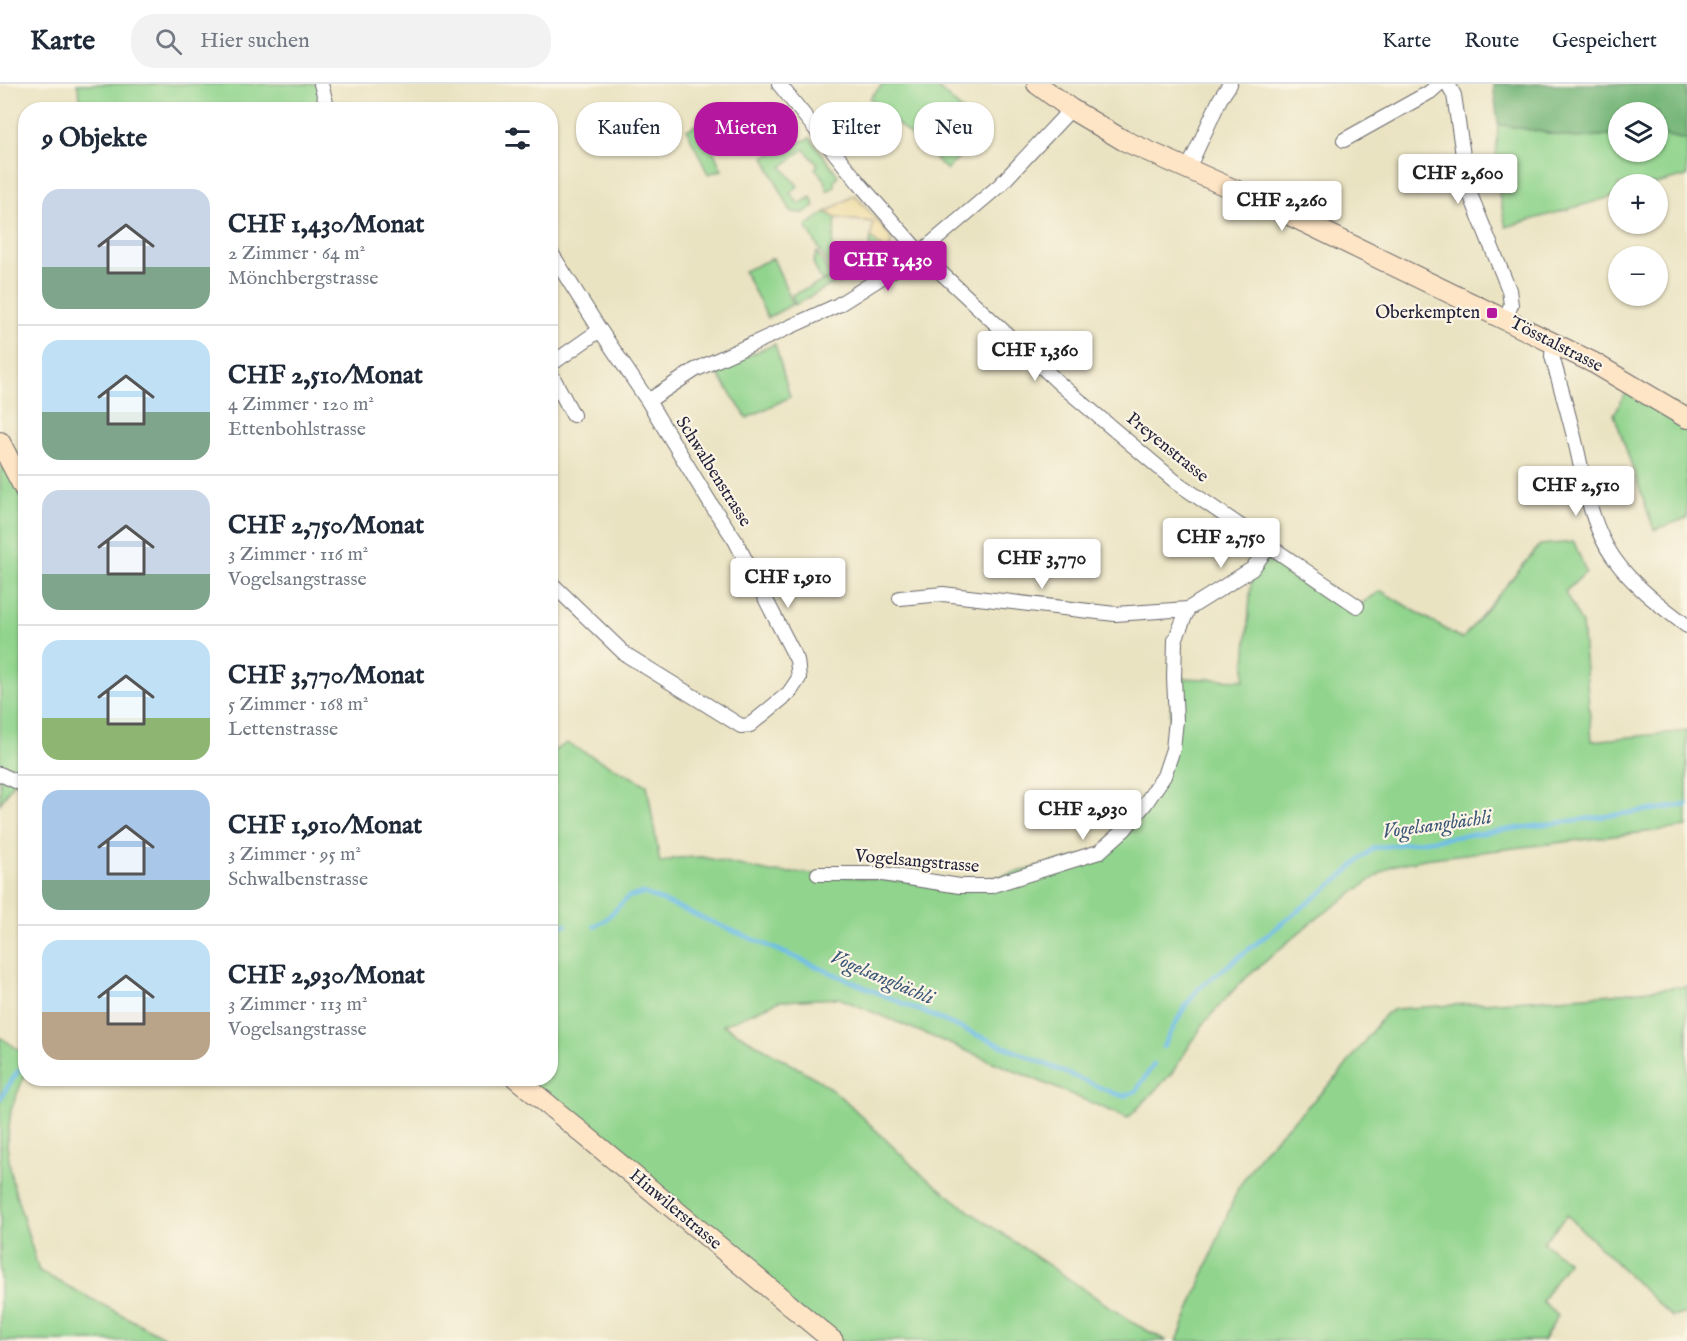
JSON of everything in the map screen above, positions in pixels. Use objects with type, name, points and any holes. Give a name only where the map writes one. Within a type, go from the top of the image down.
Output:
[{"type":"main road","name":"Tösstalstrasse","points":[[1037,84],[1071,109],[1124,140],[1274,207],[1505,319],[1594,363],[1687,418]]},
{"type":"main road","points":[[0,442],[18,477]]},
{"type":"main road","name":"Hinwilerstrasse","points":[[526,1086],[833,1341]]},
{"type":"street","points":[[321,84],[326,102]]},
{"type":"street","name":"Preyenstrasse","points":[[779,84],[859,183],[920,253],[1060,384],[1176,482],[1357,606]]},
{"type":"street","points":[[1188,169],[1220,99],[1230,84]]},
{"type":"street","points":[[1344,140],[1430,92],[1439,84]]},
{"type":"street","points":[[1448,84],[1454,95],[1468,189],[1509,290],[1511,305],[1505,319]]},
{"type":"street","points":[[648,401],[695,370],[838,305],[920,253],[1000,185],[1071,109]]},
{"type":"street","name":"Schwalbenstrasse","points":[[558,264],[735,540],[797,660],[800,678],[789,693],[750,725],[741,726],[625,654],[558,590]]},
{"type":"street","points":[[558,359],[600,330]]},
{"type":"street","points":[[1553,343],[1552,356],[1590,509],[1600,535],[1613,558],[1638,586],[1687,626]]},
{"type":"street","points":[[558,387],[573,415]]},
{"type":"street","points":[[900,598],[943,594],[1115,614],[1188,609],[1252,569],[1269,546]]},
{"type":"street","name":"Vogelsangstrasse","points":[[818,874],[883,874],[960,886],[990,886],[1099,852],[1125,829],[1164,776],[1173,749],[1176,720],[1175,640],[1188,609]]},
{"type":"street","points":[[0,774],[18,782]]},
{"type":"green space","points":[[77,84],[321,84],[326,102],[81,102]]},
{"type":"green space","points":[[883,84],[934,84],[953,102],[914,102],[914,139],[902,128],[902,102],[874,102],[870,98]]},
{"type":"green space","points":[[1493,84],[1687,84],[1687,140],[1668,136],[1668,102],[1608,102],[1608,135],[1576,138],[1498,124]]},
{"type":"green space","points":[[1498,124],[1576,138],[1608,135],[1608,162],[1668,162],[1668,136],[1687,140],[1687,176],[1668,181],[1668,174],[1608,174],[1608,198],[1506,227],[1495,176]]},
{"type":"green space","points":[[694,126],[694,145],[687,130]]},
{"type":"green space","points":[[810,138],[810,156],[804,149],[798,154],[798,143]]},
{"type":"green space","points":[[699,156],[716,156],[722,170],[708,174]]},
{"type":"green space","points":[[795,156],[782,167],[798,186],[790,193],[799,204],[811,197],[815,207],[803,213],[791,212],[764,157]]},
{"type":"green space","points":[[810,156],[824,156],[838,175],[834,182],[835,187],[827,191],[825,180],[815,168],[818,165]]},
{"type":"green space","points":[[932,156],[960,156],[947,170]]},
{"type":"green space","points":[[826,212],[836,218],[832,251],[868,255],[871,237],[886,253],[839,284],[806,226]]},
{"type":"green space","points":[[817,252],[835,283],[795,305],[792,295],[828,279],[821,280],[813,263]]},
{"type":"green space","points":[[773,258],[793,304],[768,318],[744,271]]},
{"type":"green space","points":[[775,344],[790,397],[747,418],[715,370]]},
{"type":"green space","points":[[1631,384],[1687,418],[1687,518],[1654,530],[1614,414]]},
{"type":"green space","points":[[7,456],[18,478],[18,783],[14,781],[0,804],[0,472]]},
{"type":"green space","points":[[1574,542],[1586,572],[1565,592],[1582,624],[1592,741],[1687,731],[1687,827],[1425,859],[1391,866],[1309,924],[1239,984],[1204,1023],[1172,1073],[1128,1118],[839,998],[780,1001],[723,1025],[819,1080],[846,1101],[920,1173],[969,1211],[1135,1324],[1167,1341],[833,1341],[524,1086],[558,1086],[558,748],[567,743],[647,785],[660,863],[676,858],[702,857],[770,872],[960,886],[1099,852],[1164,776],[1174,678],[1244,680],[1252,569],[1269,546],[1357,606],[1381,591],[1462,639],[1540,545]]},
{"type":"green space","points":[[1687,986],[1687,1313],[1672,1317],[1567,1215],[1543,1242],[1568,1262],[1542,1301],[1558,1316],[1543,1341],[1177,1341],[1238,1188],[1262,1152],[1338,1076],[1385,1014],[1395,1009],[1602,995]]},
{"type":"green space","points":[[0,1037],[18,1049],[18,1086],[20,1086],[11,1110],[7,1145],[12,1181],[39,1271],[171,1341],[0,1341]]},
{"type":"sand","points":[[855,195],[890,236],[891,245],[886,253],[871,237],[873,222],[836,218],[826,212]]},
{"type":"waterway","name":"Vogelsangbächli","points":[[1163,1047],[1183,1010],[1198,989],[1345,874],[1374,848],[1687,805]]},
{"type":"waterway","name":"Vogelsangbächli","points":[[594,926],[604,921],[628,897],[644,893],[1113,1093],[1124,1096],[1136,1091],[1154,1064]]},
{"type":"waterway","name":"Vogelsangbächli","points":[[558,926],[566,925]]},
{"type":"waterway","name":"Vogelsangbächli","points":[[0,1099],[18,1071]]},
{"type":"place","name":"Oberkempten","points":[[1492,313]]}]
